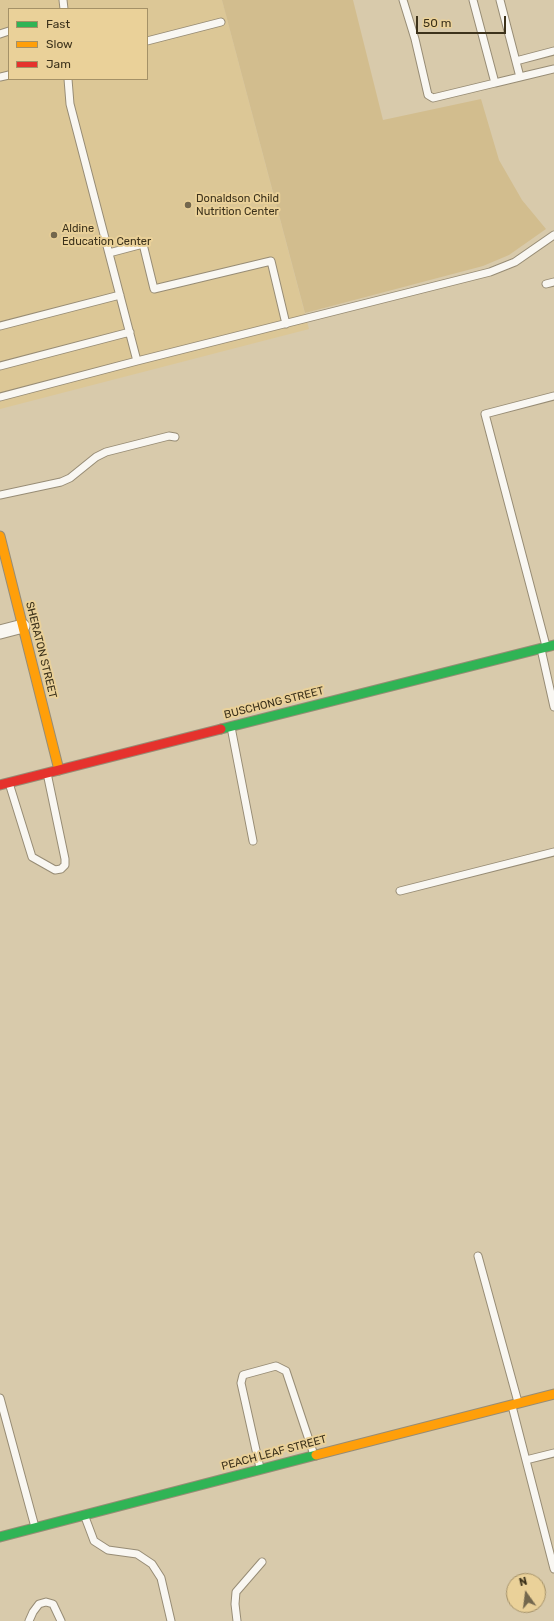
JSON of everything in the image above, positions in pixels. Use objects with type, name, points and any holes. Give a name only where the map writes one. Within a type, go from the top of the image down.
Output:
[{"type":"street","name":"SHERATON STREET","points":[[0,536],[59,770]]},
{"type":"street","points":[[0,632],[23,626]]},
{"type":"street","name":"BUSCHONG STREET","points":[[4,784],[547,647]]},
{"type":"street","name":"PEACH LEAF STREET","points":[[0,1537],[260,1468],[554,1394]]},
{"type":"lane","points":[[403,0],[430,98],[554,68]]},
{"type":"lane","points":[[473,0],[495,83]]},
{"type":"lane","points":[[500,0],[520,77]]},
{"type":"lane","points":[[148,41],[221,22]]},
{"type":"lane","points":[[516,61],[554,51]]},
{"type":"lane","points":[[68,80],[70,104],[137,361]]},
{"type":"lane","points":[[0,397],[490,272],[515,262],[554,235]]},
{"type":"lane","points":[[109,253],[143,244],[154,288],[271,260],[286,324]]},
{"type":"lane","points":[[546,284],[554,282]]},
{"type":"lane","points":[[0,326],[120,295]]},
{"type":"lane","points":[[0,366],[130,332]]},
{"type":"lane","points":[[554,396],[485,414],[547,647],[554,707]]},
{"type":"lane","points":[[0,495],[61,482],[75,474],[96,457],[106,452],[170,436],[176,437]]},
{"type":"lane","points":[[230,727],[253,841]]},
{"type":"lane","points":[[4,784],[32,857],[54,870],[61,869],[65,865],[65,859],[47,773]]},
{"type":"lane","points":[[400,892],[554,852]]},
{"type":"lane","points":[[478,1256],[515,1403],[526,1460],[554,1569]]},
{"type":"lane","points":[[260,1468],[241,1383],[243,1375],[276,1366],[286,1371],[314,1455]]},
{"type":"lane","points":[[0,1398],[35,1528]]},
{"type":"lane","points":[[526,1460],[554,1453]]},
{"type":"lane","points":[[84,1515],[94,1541],[108,1550],[137,1554],[152,1564],[161,1578],[170,1621]]},
{"type":"lane","points":[[237,1621],[235,1604],[236,1592],[262,1562]]},
{"type":"lane","points":[[29,1621],[39,1604],[46,1602],[53,1604],[61,1621]]},
{"type":"shaded area","name":"Donaldson Child Nutrition Center","points":[[0,0],[222,0],[309,329],[0,409]]},
{"type":"shaded area","points":[[222,0],[353,0],[383,120],[481,99],[499,160],[522,200],[546,229],[509,255],[483,266],[305,313]]},
{"type":"traffic: fast","points":[[221,729],[554,645]]},
{"type":"traffic: fast","points":[[0,1537],[316,1455]]},
{"type":"traffic: slow","points":[[0,536],[59,770]]},
{"type":"traffic: slow","points":[[316,1455],[554,1394]]},
{"type":"traffic: jam","points":[[0,785],[221,729]]},
{"type":"place","name":"Donaldson Child Nutrition Center","points":[[188,205]]},
{"type":"place","name":"Aldine Education Center","points":[[54,235]]}]
